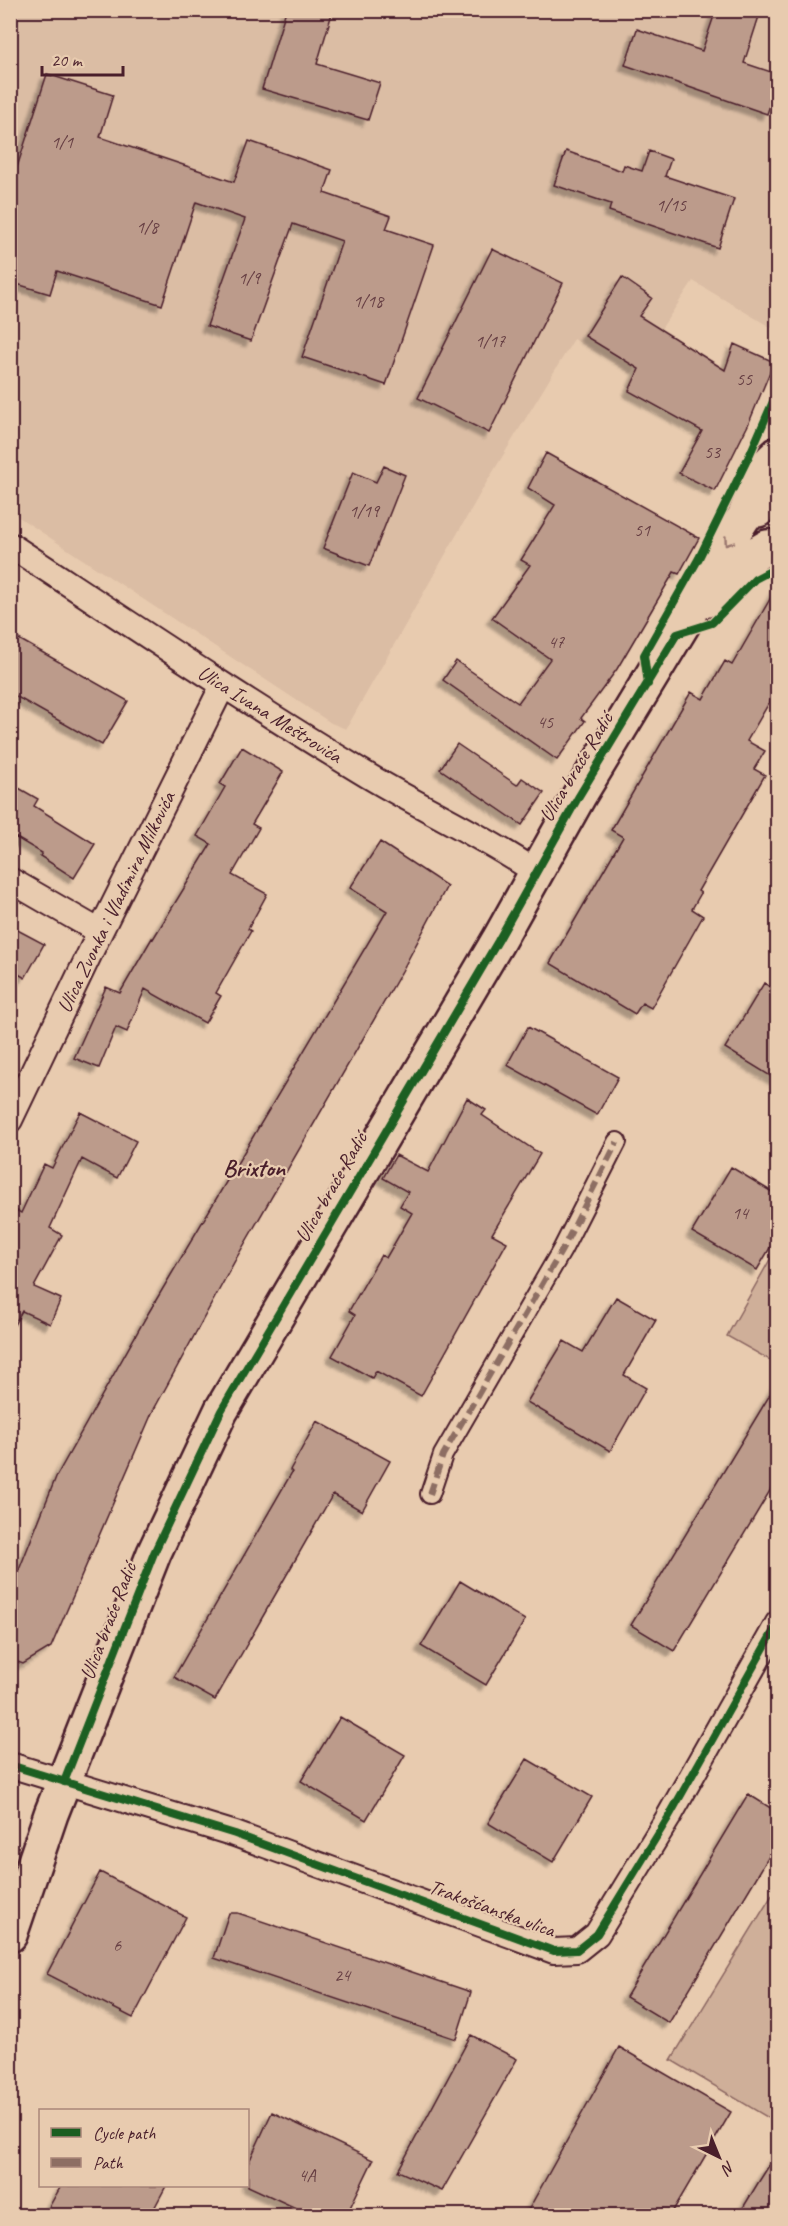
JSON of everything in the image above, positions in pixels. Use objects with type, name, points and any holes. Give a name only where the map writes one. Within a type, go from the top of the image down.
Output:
[{"type":"main road","name":"Ulica braće Radić","points":[[10,1935],[51,1814],[154,1554],[221,1411],[498,941],[579,796],[688,616],[723,549],[740,523],[763,470],[777,454]]},
{"type":"main road","points":[[755,491],[756,507],[762,521],[777,536]]},
{"type":"main road","name":"Ulica braće Radić","points":[[688,616],[755,554],[766,547],[777,546]]},
{"type":"street","name":"Ulica Ivana Meštrovića","points":[[10,545],[223,685],[364,774],[502,849],[536,872]]},
{"type":"street","name":"Ulica Zvonka i Vladimira Milkovića","points":[[10,1120],[100,932],[223,685]]},
{"type":"street","points":[[10,880],[100,932]]},
{"type":"street","points":[[430,1494],[443,1455],[562,1250],[617,1142]]},
{"type":"street","name":"Trakošćanska ulica","points":[[10,1765],[235,1834],[554,1951],[577,1950],[597,1934],[609,1915],[668,1818],[777,1623]]},
{"type":"shaded area","points":[[10,11],[777,11],[777,331],[693,281],[631,374],[574,339],[485,485],[346,729],[331,723],[11,512]]},
{"type":"shaded area","points":[[777,1247],[777,1364],[727,1336]]},
{"type":"shaded area","points":[[777,1887],[777,2123],[671,2060]]},
{"type":"building","points":[[286,10],[333,10],[317,64],[380,83],[368,120],[262,89]]},
{"type":"building","points":[[716,10],[761,10],[744,63],[777,74],[777,84],[767,114],[625,65],[637,29],[702,51]]},
{"type":"building","points":[[47,74],[113,95],[100,137],[234,182],[249,141],[332,170],[324,193],[391,216],[386,229],[434,245],[386,385],[302,357],[342,241],[293,224],[251,341],[207,326],[245,219],[196,202],[162,305],[57,271],[50,294],[10,282],[10,189]]},
{"type":"building","points":[[566,151],[622,171],[624,165],[642,171],[649,151],[671,159],[665,176],[734,199],[718,248],[609,211],[611,204],[554,185]]},
{"type":"building","points":[[492,249],[563,283],[489,433],[418,398]]},
{"type":"building","points":[[622,277],[652,298],[639,316],[725,370],[734,344],[774,362],[748,425],[715,491],[679,473],[702,431],[629,391],[639,369],[585,336]]},
{"type":"building","points":[[546,453],[699,538],[679,574],[674,572],[617,669],[581,718],[585,721],[557,760],[443,680],[456,661],[518,703],[550,659],[492,618],[530,565],[521,560],[555,505],[528,488]]},
{"type":"building","points":[[384,466],[405,475],[369,566],[323,548],[353,472],[376,482]]},
{"type":"building","points":[[777,587],[777,689],[747,741],[765,751],[754,769],[765,775],[698,891],[701,893],[692,909],[703,916],[651,1008],[642,1003],[635,1014],[550,963],[623,837],[611,830],[691,692],[703,699],[725,661],[732,665]]},
{"type":"building","points":[[10,634],[128,701],[102,745],[10,693]]},
{"type":"building","points":[[457,744],[517,785],[522,778],[544,793],[522,825],[440,769]]},
{"type":"building","points":[[242,747],[283,772],[252,824],[259,828],[232,875],[267,894],[248,929],[251,931],[216,993],[221,996],[205,1023],[145,989],[127,1032],[116,1027],[99,1068],[74,1058],[106,987],[120,993],[211,844],[197,836],[225,787],[220,784]]},
{"type":"building","points":[[10,783],[38,799],[34,806],[95,844],[74,878],[40,856],[42,853],[15,837],[10,845]]},
{"type":"building","points":[[380,842],[447,886],[402,971],[237,1257],[152,1413],[51,1647],[23,1664],[10,1659],[10,1586],[13,1585],[56,1477],[146,1317],[387,911],[350,888]]},
{"type":"building","points":[[10,926],[44,944],[25,978],[10,969]]},
{"type":"building","points":[[764,983],[777,991],[777,1080],[725,1048]]},
{"type":"building","points":[[528,1027],[618,1077],[597,1115],[507,1065]]},
{"type":"building","points":[[467,1098],[486,1110],[482,1115],[540,1154],[492,1234],[507,1242],[421,1396],[376,1371],[372,1378],[332,1356],[355,1315],[349,1311],[381,1255],[386,1258],[412,1213],[400,1206],[408,1192],[383,1178],[396,1155],[428,1172]]},
{"type":"building","points":[[80,1112],[136,1141],[117,1178],[82,1159],[50,1228],[62,1235],[34,1287],[61,1299],[50,1324],[22,1311],[10,1332],[10,1207],[21,1213],[44,1164],[52,1168]]},
{"type":"building","points":[[731,1167],[777,1195],[777,1236],[757,1270],[692,1232]]},
{"type":"building","points":[[616,1297],[656,1320],[624,1375],[646,1388],[610,1451],[527,1402],[564,1341],[583,1352]]},
{"type":"building","points":[[777,1383],[777,1479],[674,1651],[631,1625]]},
{"type":"building","points":[[317,1421],[390,1461],[362,1511],[333,1494],[215,1700],[174,1677],[292,1472],[290,1470]]},
{"type":"building","points":[[460,1581],[525,1620],[486,1685],[421,1646]]},
{"type":"building","points":[[340,1717],[405,1755],[366,1820],[301,1781]]},
{"type":"building","points":[[527,1759],[592,1797],[553,1862],[488,1823]]},
{"type":"building","points":[[748,1794],[777,1812],[777,1843],[669,2023],[626,1997]]},
{"type":"building","points":[[100,1872],[186,1917],[133,2018],[47,1974]]},
{"type":"building","points":[[229,1913],[238,1913],[471,1992],[456,2039],[214,1958]]},
{"type":"building","points":[[471,2035],[517,2059],[442,2191],[398,2171]]},
{"type":"building","points":[[619,2047],[731,2112],[670,2216],[525,2216]]},
{"type":"building","points":[[272,2112],[373,2160],[346,2216],[313,2216],[249,2186],[249,2162]]},
{"type":"building","points":[[777,2153],[777,2216],[738,2216],[758,2183]]},
{"type":"building","points":[[60,2187],[165,2187],[150,2216],[44,2216]]},
{"type":"marked path","points":[[430,1494],[443,1455],[562,1250],[617,1142]]},
{"type":"cycle path","points":[[648,684],[644,655],[699,558],[750,454],[778,390]]},
{"type":"cycle path","points":[[64,1782],[154,1553],[221,1411],[498,941],[579,796],[677,634],[712,623],[755,579],[778,567]]},
{"type":"cycle path","points":[[10,1765],[235,1834],[554,1951],[577,1950],[597,1934],[668,1818],[778,1623]]},
{"type":"district","name":"Brixton","points":[[254,1168]]}]
